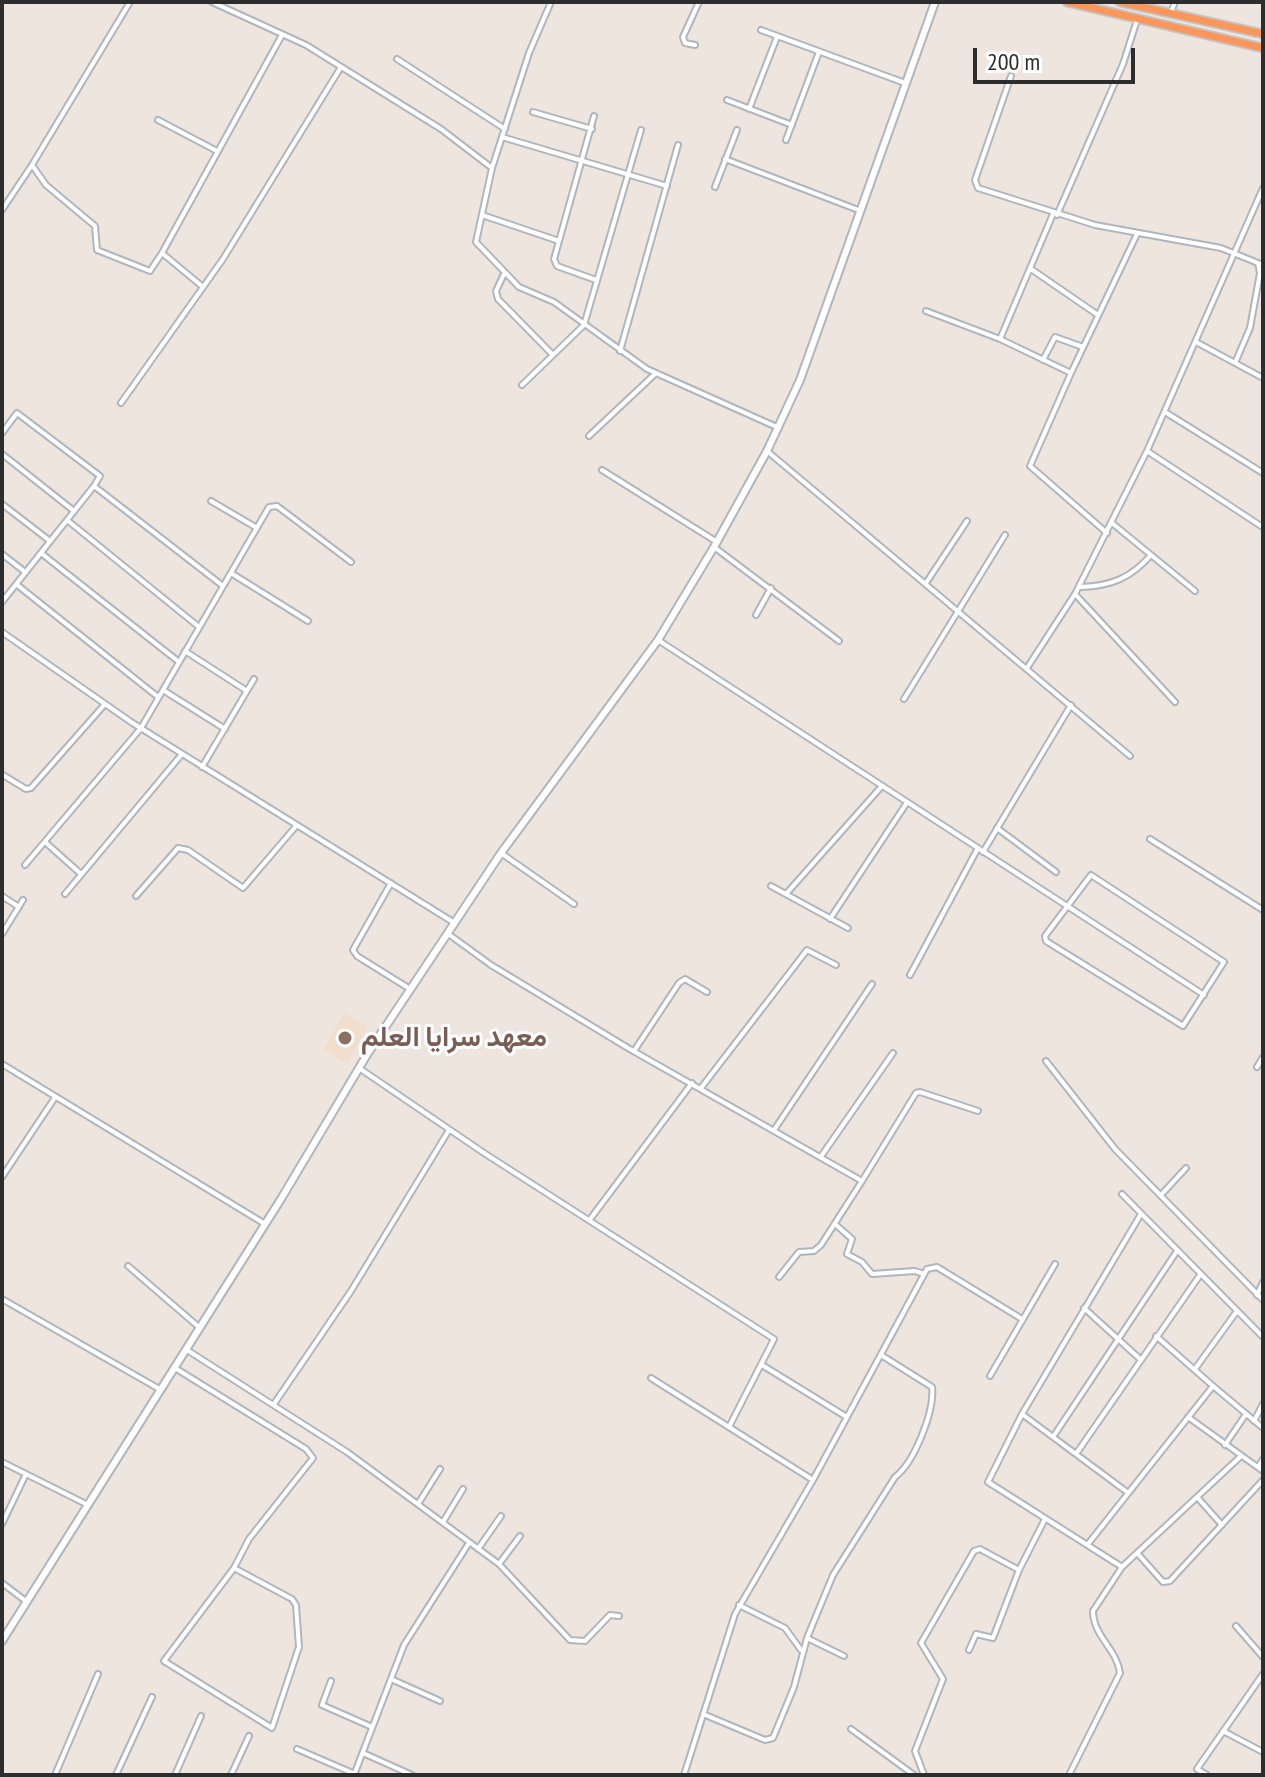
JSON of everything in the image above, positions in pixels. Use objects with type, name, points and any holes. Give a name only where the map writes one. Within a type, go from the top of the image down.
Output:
[{"type":"highway","points":[[1067,2],[1263,48]]},
{"type":"highway","points":[[1120,2],[1263,34]]},
{"type":"highway","points":[[1192,32],[1196,19]]},
{"type":"main road","points":[[2,1641],[453,922],[658,640],[715,545],[779,428],[863,211],[936,2]]},
{"type":"street","points":[[2,210],[130,2]]},
{"type":"street","points":[[212,2],[341,67],[441,129],[492,168]]},
{"type":"street","points":[[551,2],[529,53],[492,168],[476,242],[519,287],[554,302],[620,352],[656,373],[779,428]]},
{"type":"street","points":[[695,45],[685,43],[683,37],[699,2]]},
{"type":"street","points":[[1171,14],[1175,2]]},
{"type":"street","points":[[1000,339],[1123,64],[1137,20]]},
{"type":"street","points":[[761,30],[908,84]]},
{"type":"street","points":[[32,165],[46,185],[95,226],[97,250],[150,271],[282,35]]},
{"type":"street","points":[[749,109],[777,36]]},
{"type":"street","points":[[786,140],[819,52]]},
{"type":"street","points":[[397,59],[505,129]]},
{"type":"street","points":[[121,403],[203,287],[341,67]]},
{"type":"street","points":[[1011,76],[975,184],[979,189],[1055,214],[1137,234],[1194,242],[1261,264],[1250,328],[1235,363]]},
{"type":"street","points":[[727,100],[792,125]]},
{"type":"street","points":[[533,112],[592,129]]},
{"type":"street","points":[[594,116],[554,259],[557,266],[597,280]]},
{"type":"street","points":[[158,120],[217,151]]},
{"type":"street","points":[[522,385],[584,325],[641,130]]},
{"type":"street","points":[[715,187],[737,130]]},
{"type":"street","points":[[502,137],[667,186]]},
{"type":"street","points":[[620,352],[678,145]]},
{"type":"street","points":[[725,159],[863,211]]},
{"type":"street","points":[[1027,668],[1081,587],[1165,412],[1263,188]]},
{"type":"street","points":[[482,215],[559,241]]},
{"type":"street","points":[[1107,533],[1030,466],[1137,234]]},
{"type":"street","points":[[162,253],[203,287]]},
{"type":"street","points":[[1031,269],[1098,315]]},
{"type":"street","points":[[505,273],[496,291],[498,299],[553,355]]},
{"type":"street","points":[[926,311],[1000,339],[1071,373]]},
{"type":"street","points":[[1043,360],[1055,337],[1083,347]]},
{"type":"street","points":[[1196,342],[1263,378]]},
{"type":"street","points":[[589,436],[656,373]]},
{"type":"street","points":[[1165,412],[1263,473]]},
{"type":"street","points":[[2,433],[17,413],[100,476],[2,602]]},
{"type":"street","points":[[767,451],[1130,756]]},
{"type":"street","points":[[1147,451],[1261,526]]},
{"type":"street","points":[[2,454],[74,511]]},
{"type":"street","points":[[602,470],[715,545],[839,641]]},
{"type":"street","points":[[94,486],[223,586]]},
{"type":"street","points":[[211,501],[257,528]]},
{"type":"street","points":[[2,504],[50,541]]},
{"type":"street","points":[[25,865],[141,728],[269,507],[277,506],[351,562]]},
{"type":"street","points":[[67,520],[199,627]]},
{"type":"street","points":[[926,583],[967,521]]},
{"type":"street","points":[[1112,523],[1195,591]]},
{"type":"street","points":[[904,699],[1005,535]]},
{"type":"street","points":[[41,553],[179,662]]},
{"type":"street","points":[[2,554],[25,572]]},
{"type":"street","points":[[1081,587],[1121,580],[1151,555]]},
{"type":"street","points":[[231,573],[308,621]]},
{"type":"street","points":[[16,584],[158,697]]},
{"type":"street","points":[[756,615],[771,588]]},
{"type":"street","points":[[1075,594],[1175,702]]},
{"type":"street","points":[[3,634],[141,728],[453,922]]},
{"type":"street","points":[[658,640],[1204,995]]},
{"type":"street","points":[[185,651],[247,691]]},
{"type":"street","points":[[202,767],[254,679]]},
{"type":"street","points":[[163,690],[225,729]]},
{"type":"street","points":[[3,775],[26,789],[31,788],[105,704]]},
{"type":"street","points":[[910,975],[980,850],[997,828],[1071,705]]},
{"type":"street","points":[[65,894],[182,754]]},
{"type":"street","points":[[786,894],[881,787]]},
{"type":"street","points":[[830,919],[906,803]]},
{"type":"street","points":[[136,896],[178,848],[188,850],[243,888],[297,825]]},
{"type":"street","points":[[997,828],[1056,872]]},
{"type":"street","points":[[1150,839],[1263,910]]},
{"type":"street","points":[[45,842],[81,874]]},
{"type":"street","points":[[501,853],[574,904]]},
{"type":"street","points":[[1091,875],[1224,962],[1180,1027],[1046,941],[1045,936],[1067,907],[1091,875]]},
{"type":"street","points":[[391,883],[353,950],[357,956],[410,989]]},
{"type":"street","points":[[771,886],[848,928]]},
{"type":"street","points":[[2,896],[19,907]]},
{"type":"street","points":[[2,934],[23,900]]},
{"type":"street","points":[[447,933],[491,965],[634,1051],[822,1155],[862,1181]]},
{"type":"street","points":[[701,1088],[807,950],[836,965]]},
{"type":"street","points":[[634,1051],[679,983],[685,979],[707,992]]},
{"type":"street","points":[[774,1130],[872,984]]},
{"type":"street","points":[[822,1155],[893,1053]]},
{"type":"street","points":[[1257,1067],[1263,1057]]},
{"type":"street","points":[[1046,1061],[1115,1149],[1263,1300]]},
{"type":"street","points":[[2,1064],[265,1224]]},
{"type":"street","points":[[359,1068],[449,1130],[591,1218],[774,1339],[729,1427]]},
{"type":"street","points":[[591,1218],[692,1083]]},
{"type":"street","points":[[779,1277],[799,1252],[817,1249],[916,1093],[978,1111]]},
{"type":"street","points":[[2,1177],[54,1098]]},
{"type":"street","points":[[274,1404],[351,1291],[449,1130]]},
{"type":"street","points":[[1161,1195],[1186,1168]]},
{"type":"street","points":[[1122,1194],[1263,1337]]},
{"type":"street","points":[[1122,1567],[988,1479],[1022,1414],[1141,1214]]},
{"type":"street","points":[[835,1224],[852,1239],[847,1254],[862,1262],[872,1274],[915,1271],[924,1274]]},
{"type":"street","points":[[1053,1437],[1177,1251]]},
{"type":"street","points":[[990,1376],[1055,1264]]},
{"type":"street","points":[[128,1266],[200,1328]]},
{"type":"street","points":[[684,1775],[739,1605],[813,1480],[924,1274],[934,1266],[1022,1319]]},
{"type":"street","points":[[1076,1454],[1200,1275]]},
{"type":"street","points":[[1257,1295],[1263,1282]]},
{"type":"street","points":[[2,1299],[161,1390]]},
{"type":"street","points":[[1084,1308],[1140,1359]]},
{"type":"street","points":[[1195,1369],[1237,1311]]},
{"type":"street","points":[[1156,1336],[1263,1428]]},
{"type":"street","points":[[187,1350],[274,1404],[499,1564],[562,1634],[574,1642],[585,1641],[610,1615],[619,1616]]},
{"type":"street","points":[[703,1714],[770,1739],[794,1687],[801,1650],[840,1563],[895,1477],[903,1471],[928,1418],[932,1387],[880,1355]]},
{"type":"street","points":[[762,1365],[846,1417]]},
{"type":"street","points":[[175,1368],[306,1449],[313,1458],[249,1539],[234,1568],[164,1661],[272,1728],[299,1647],[296,1605],[292,1599],[234,1568]]},
{"type":"street","points":[[651,1378],[813,1480]]},
{"type":"street","points":[[1088,1544],[1213,1386]]},
{"type":"street","points":[[1254,1421],[1263,1404]]},
{"type":"street","points":[[1022,1414],[1127,1492]]},
{"type":"street","points":[[1225,1445],[1246,1414]]},
{"type":"street","points":[[1188,1417],[1260,1469],[1263,1459]]},
{"type":"street","points":[[1069,1775],[1120,1673],[1118,1661],[1095,1627],[1093,1611],[1122,1567],[1241,1456]]},
{"type":"street","points":[[2,1462],[88,1505]]},
{"type":"street","points":[[418,1504],[440,1469]]},
{"type":"street","points":[[2,1524],[26,1474]]},
{"type":"street","points":[[1137,1554],[1168,1582],[1263,1480]]},
{"type":"street","points":[[443,1522],[463,1489]]},
{"type":"street","points":[[1196,1496],[1222,1525]]},
{"type":"street","points":[[478,1549],[501,1516]]},
{"type":"street","points":[[969,1650],[976,1634],[993,1638],[1019,1570],[1045,1519]]},
{"type":"street","points":[[499,1564],[520,1536]]},
{"type":"street","points":[[297,1749],[355,1774],[390,1679],[412,1631],[469,1543]]},
{"type":"street","points":[[924,1775],[915,1751],[943,1679],[921,1643],[976,1549],[1019,1570]]},
{"type":"street","points":[[2,1583],[27,1602]]},
{"type":"street","points":[[739,1605],[785,1628],[801,1650]]},
{"type":"street","points":[[1236,1626],[1263,1657]]},
{"type":"street","points":[[807,1638],[844,1656]]},
{"type":"street","points":[[55,1775],[98,1674]]},
{"type":"street","points":[[1207,1775],[1196,1772],[1263,1674]]},
{"type":"street","points":[[390,1679],[440,1701]]},
{"type":"street","points":[[331,1681],[322,1705],[372,1727]]},
{"type":"street","points":[[116,1775],[152,1697]]},
{"type":"street","points":[[175,1775],[201,1716]]},
{"type":"street","points":[[851,1729],[914,1775]]},
{"type":"street","points":[[1223,1731],[1263,1752]]},
{"type":"street","points":[[231,1775],[249,1736]]},
{"type":"street","points":[[363,1753],[412,1775]]},
{"type":"shaded area","name":"معهد سرايا العلم","points":[[344,1013],[368,1026],[347,1064],[323,1050]]},
{"type":"place","name":"معهد سرايا العلم","points":[[345,1038]]}]
